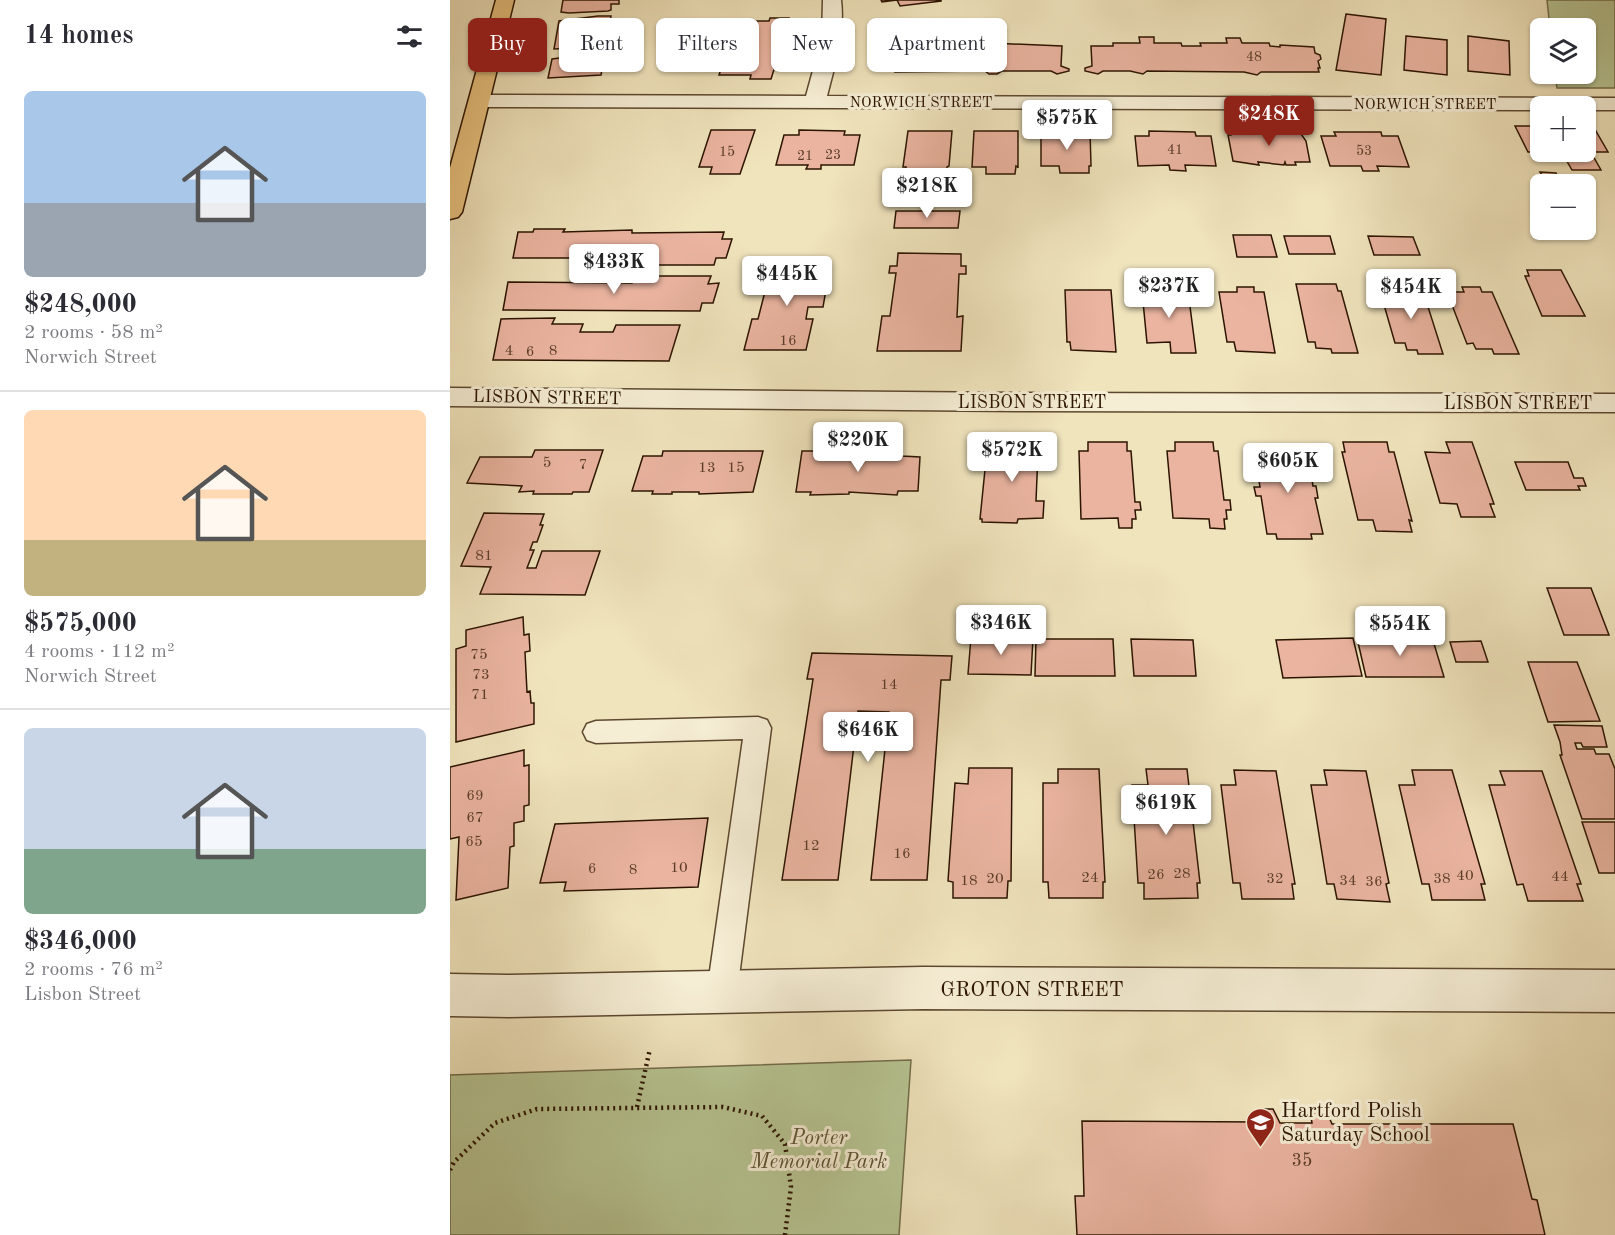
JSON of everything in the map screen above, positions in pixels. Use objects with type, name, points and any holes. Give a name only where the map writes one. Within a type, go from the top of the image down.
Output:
[{"type":"main road","points":[[450,212],[505,0]]},
{"type":"street","points":[[815,101],[832,35],[834,18],[832,0]]},
{"type":"street","name":"NORWICH STREET","points":[[480,101],[1615,105]]},
{"type":"street","name":"LISBON STREET","points":[[450,397],[1023,402],[1615,403]]},
{"type":"street","name":"GROTON STREET","points":[[450,994],[509,996],[923,988],[1615,992]]},
{"type":"lane","points":[[596,732],[758,728],[722,992]]},
{"type":"path","points":[[637,1107],[650,1049]]},
{"type":"path","points":[[450,1170],[454,1162],[495,1124],[537,1109],[723,1107],[762,1116],[785,1144],[791,1187],[785,1235]]},
{"type":"green space","points":[[1547,0],[1615,0],[1615,88],[1557,88],[1556,84],[1596,84],[1596,18],[1549,18]]},
{"type":"green space","name":"Porter Memorial Park","points":[[911,1060],[899,1235],[450,1235],[450,1075]]},
{"type":"building","points":[[563,0],[619,0],[619,4],[611,4],[611,10],[608,11],[569,13],[561,12]]},
{"type":"building","points":[[897,0],[941,0],[941,1],[900,6]]},
{"type":"building","points":[[1346,14],[1386,19],[1381,75],[1336,70]]},
{"type":"building","points":[[598,16],[611,16],[611,18],[582,18]]},
{"type":"building","points":[[771,18],[771,72],[773,72],[771,79],[750,79],[751,75],[719,75],[720,72],[759,72],[759,21],[769,21]]},
{"type":"building","points":[[559,21],[559,49],[554,49]]},
{"type":"building","points":[[1406,36],[1447,40],[1447,75],[1404,70]]},
{"type":"building","points":[[1468,36],[1509,41],[1510,75],[1468,71]]},
{"type":"building","points":[[1139,37],[1154,37],[1154,43],[1181,43],[1182,46],[1227,43],[1226,38],[1240,38],[1242,43],[1269,43],[1270,46],[1280,47],[1280,45],[1314,47],[1315,53],[1320,55],[1321,59],[1318,61],[1320,68],[1318,68],[1319,72],[1261,72],[1257,75],[1244,72],[1147,71],[1143,74],[1130,71],[1103,71],[1098,74],[1085,71],[1085,68],[1092,66],[1091,46],[1140,43]]},
{"type":"building","points":[[1007,44],[1062,46],[1061,66],[1069,71],[1057,74],[1051,71],[1007,71]]},
{"type":"building","points":[[559,58],[559,72],[602,72],[601,75],[548,78],[552,59]]},
{"type":"building","points":[[1515,126],[1530,126],[1530,152]]},
{"type":"building","points":[[711,130],[755,130],[740,174],[710,174],[712,167],[699,167]]},
{"type":"building","points":[[799,130],[845,131],[844,135],[860,135],[854,165],[821,165],[821,169],[806,169],[808,165],[776,165],[784,135],[799,135]]},
{"type":"building","points":[[908,131],[952,131],[949,166],[946,172],[905,172],[906,167],[903,167]]},
{"type":"building","points":[[974,131],[1018,131],[1018,167],[1016,166],[1015,174],[986,174],[986,167],[972,167]]},
{"type":"building","points":[[1039,131],[1090,131],[1091,166],[1089,166],[1089,173],[1060,173],[1059,166],[1041,166],[1041,134]]},
{"type":"building","points":[[1149,131],[1195,132],[1196,136],[1211,136],[1216,166],[1185,165],[1186,171],[1170,170],[1169,165],[1138,166],[1135,136],[1149,136]]},
{"type":"building","points":[[1230,131],[1299,131],[1306,141],[1310,162],[1295,162],[1296,165],[1286,165],[1285,162],[1284,165],[1258,162],[1259,165],[1233,161],[1228,135],[1231,135]]},
{"type":"building","points":[[1596,131],[1608,152],[1596,152]]},
{"type":"building","points":[[1334,132],[1381,132],[1382,136],[1398,136],[1409,167],[1377,166],[1379,171],[1363,171],[1361,166],[1330,166],[1321,136],[1336,136]]},
{"type":"building","points":[[1596,161],[1601,170],[1572,170],[1567,162]]},
{"type":"building","points":[[1540,172],[1556,174],[1541,174]]},
{"type":"building","points":[[896,211],[960,211],[958,228],[894,228]]},
{"type":"building","points":[[534,229],[565,229],[563,232],[632,230],[632,233],[724,232],[722,239],[732,239],[726,258],[716,258],[714,265],[640,265],[642,258],[513,258],[518,232],[533,232]]},
{"type":"building","points":[[1233,235],[1271,235],[1277,257],[1237,257]]},
{"type":"building","points":[[1284,236],[1330,236],[1335,254],[1289,254]]},
{"type":"building","points":[[1368,236],[1413,237],[1420,255],[1374,255]]},
{"type":"building","points":[[898,253],[961,254],[961,266],[966,266],[966,274],[959,274],[957,317],[963,316],[961,351],[877,351],[882,316],[890,316],[896,273],[889,273],[890,266],[897,266]]},
{"type":"building","points":[[773,260],[818,260],[813,284],[827,284],[823,307],[808,307],[806,319],[813,319],[806,350],[744,350],[752,319],[758,319]]},
{"type":"building","points":[[1527,270],[1561,270],[1585,316],[1542,316],[1525,276],[1529,276]]},
{"type":"building","points":[[635,276],[711,276],[708,284],[719,283],[713,303],[702,303],[700,311],[503,310],[508,282],[632,283]]},
{"type":"building","points":[[1296,284],[1336,284],[1338,291],[1341,291],[1358,353],[1332,353],[1331,349],[1316,348],[1315,342],[1308,342]]},
{"type":"building","points":[[1160,287],[1177,287],[1177,291],[1188,291],[1196,353],[1171,353],[1170,342],[1147,343],[1142,291],[1161,291]]},
{"type":"building","points":[[1237,287],[1254,287],[1254,292],[1264,292],[1275,353],[1236,351],[1234,342],[1227,342],[1219,292],[1237,292]]},
{"type":"building","points":[[1395,287],[1412,287],[1413,292],[1423,291],[1443,354],[1418,354],[1417,350],[1407,350],[1405,343],[1395,343],[1380,291],[1397,291]]},
{"type":"building","points":[[1462,287],[1480,287],[1482,292],[1492,292],[1519,354],[1494,354],[1492,349],[1476,349],[1473,343],[1467,344],[1447,292],[1464,292]]},
{"type":"building","points":[[1065,290],[1111,290],[1116,352],[1071,350],[1070,342],[1067,342]]},
{"type":"building","points":[[555,318],[552,324],[583,324],[580,332],[613,332],[616,325],[680,325],[669,361],[493,360],[501,319]]},
{"type":"building","points":[[994,442],[1044,443],[1044,454],[1038,453],[1036,501],[1044,501],[1043,518],[1018,519],[1017,523],[982,522],[980,519],[987,450],[993,451]]},
{"type":"building","points":[[1088,442],[1127,442],[1127,451],[1131,451],[1135,502],[1140,502],[1141,510],[1135,510],[1136,519],[1132,519],[1132,528],[1119,528],[1118,518],[1081,519],[1079,451],[1088,451]]},
{"type":"building","points":[[1175,442],[1213,442],[1214,451],[1218,451],[1224,500],[1230,500],[1231,510],[1226,510],[1227,519],[1224,519],[1225,529],[1210,528],[1209,519],[1173,518],[1167,451],[1175,451]]},
{"type":"building","points":[[1343,442],[1387,442],[1389,452],[1394,452],[1412,521],[1409,520],[1412,532],[1376,531],[1373,520],[1358,520],[1342,452],[1345,452]]},
{"type":"building","points":[[1446,442],[1472,442],[1494,504],[1490,504],[1495,517],[1461,517],[1457,504],[1440,503],[1425,452],[1450,453]]},
{"type":"building","points":[[1258,448],[1267,448],[1268,451],[1307,451],[1313,486],[1316,486],[1318,498],[1315,498],[1323,534],[1311,534],[1312,539],[1277,539],[1276,534],[1267,534],[1261,496],[1256,496],[1254,487],[1260,487],[1254,451],[1258,451]]},
{"type":"building","points":[[535,450],[603,450],[589,492],[533,494],[534,491],[519,492],[522,486],[467,483],[480,457],[532,457]]},
{"type":"building","points":[[663,451],[763,451],[753,492],[652,494],[653,491],[632,491],[643,456],[662,456]]},
{"type":"building","points":[[802,451],[829,451],[829,455],[844,455],[845,451],[902,451],[902,456],[920,457],[918,491],[898,491],[897,495],[849,492],[849,494],[810,495],[811,492],[796,492]]},
{"type":"building","points":[[1515,462],[1568,462],[1574,478],[1583,478],[1586,486],[1578,486],[1580,490],[1526,490]]},
{"type":"building","points":[[484,513],[544,514],[537,542],[533,542],[530,550],[534,550],[527,568],[536,568],[542,551],[600,551],[585,595],[480,594],[491,567],[461,566]]},
{"type":"building","points":[[1547,588],[1591,588],[1609,635],[1564,635]]},
{"type":"building","points":[[523,617],[524,635],[529,634],[530,651],[525,652],[527,692],[530,691],[531,703],[534,703],[534,724],[456,742],[456,649],[466,646],[466,630]]},
{"type":"building","points":[[971,637],[1033,638],[1031,675],[968,674]]},
{"type":"building","points":[[1432,637],[1444,677],[1366,677],[1357,638]]},
{"type":"building","points":[[1353,638],[1362,676],[1283,678],[1276,640]]},
{"type":"building","points":[[1036,639],[1113,639],[1115,676],[1035,676]]},
{"type":"building","points":[[1131,639],[1193,640],[1196,676],[1134,676]]},
{"type":"building","points":[[1481,641],[1488,662],[1456,662],[1450,642]]},
{"type":"building","points":[[812,653],[952,656],[950,680],[941,680],[927,880],[871,880],[889,712],[858,711],[838,880],[782,880],[813,679],[807,679]]},
{"type":"building","points":[[1528,662],[1577,662],[1600,721],[1548,722]]},
{"type":"building","points":[[1554,725],[1602,726],[1607,747],[1583,747],[1581,743],[1575,743],[1577,749],[1594,749],[1596,754],[1609,754],[1615,769],[1615,819],[1582,819],[1560,755],[1562,755],[1560,742]]},
{"type":"building","points":[[524,750],[524,766],[529,765],[529,805],[524,806],[524,821],[514,823],[514,846],[510,847],[508,888],[456,900],[459,837],[450,839],[450,767]]},
{"type":"building","points":[[969,768],[1012,768],[1011,881],[1008,881],[1007,898],[953,898],[953,882],[948,881],[955,783],[968,784]]},
{"type":"building","points":[[1058,769],[1099,769],[1105,882],[1103,882],[1103,898],[1049,898],[1048,882],[1043,882],[1043,783],[1058,783]]},
{"type":"building","points":[[1146,769],[1187,769],[1200,883],[1197,883],[1198,898],[1144,899],[1144,883],[1138,883],[1132,785],[1148,785]]},
{"type":"building","points":[[1234,770],[1276,771],[1295,884],[1292,884],[1294,899],[1242,899],[1240,883],[1233,883],[1221,785],[1236,785]]},
{"type":"building","points":[[1324,770],[1366,771],[1389,883],[1386,884],[1390,902],[1337,899],[1334,884],[1327,884],[1311,785],[1327,785]]},
{"type":"building","points":[[1412,770],[1452,770],[1485,884],[1481,884],[1485,900],[1432,900],[1429,884],[1422,884],[1399,785],[1415,785]]},
{"type":"building","points":[[1500,771],[1542,771],[1581,884],[1577,884],[1583,901],[1528,901],[1523,884],[1517,885],[1489,785],[1505,785]]},
{"type":"building","points":[[708,818],[698,887],[564,891],[566,882],[540,883],[555,824]]},
{"type":"building","points":[[1582,822],[1615,822],[1615,873],[1599,873]]},
{"type":"building","points":[[1264,1109],[1273,1109],[1280,1123],[1312,1123],[1311,1117],[1317,1110],[1326,1110],[1332,1124],[1513,1124],[1532,1199],[1537,1200],[1545,1235],[1077,1235],[1075,1196],[1084,1196],[1082,1121],[1260,1122]]},
{"type":"place","name":"Hartford Polish Saturday School","points":[[1260,1148]]}]
